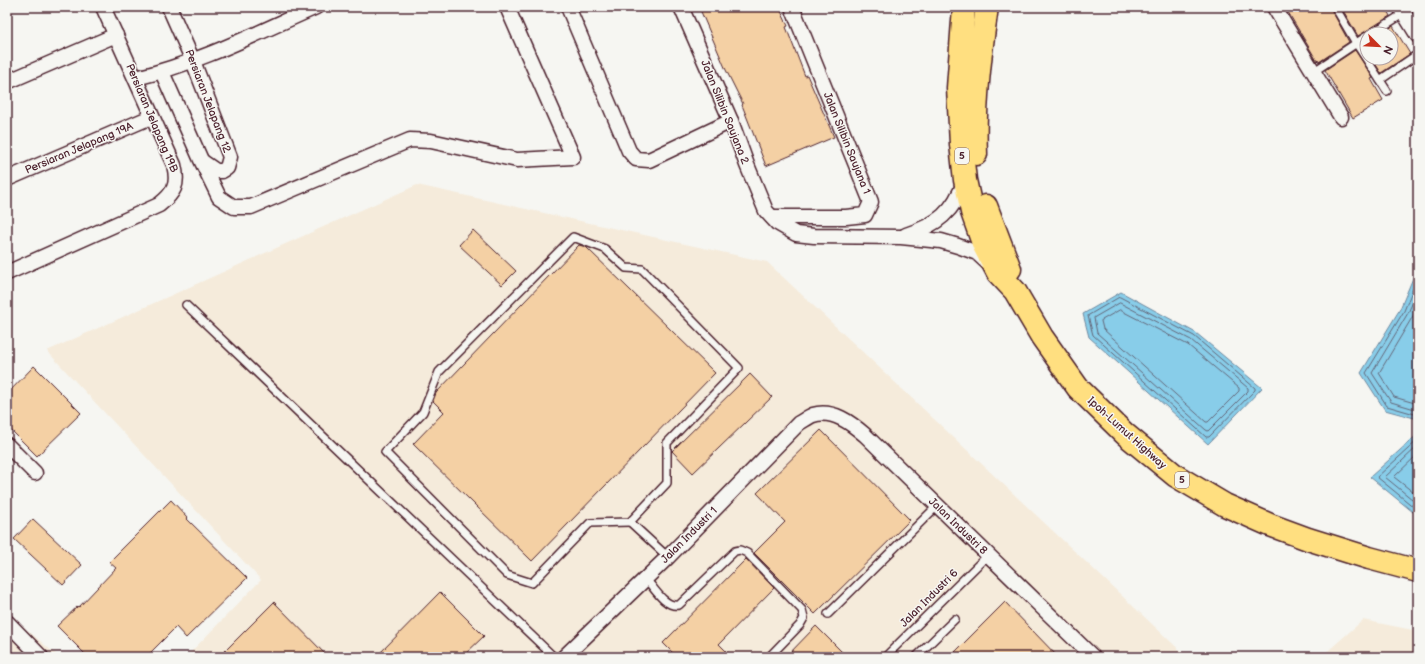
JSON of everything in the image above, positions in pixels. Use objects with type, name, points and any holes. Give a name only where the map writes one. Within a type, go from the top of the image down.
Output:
[{"type":"highway","name":"Ipoh-Lumut Highway","points":[[964,7],[958,88],[961,144],[965,180],[972,212],[984,246],[998,273],[1015,291],[1042,336],[1078,388],[1125,434],[1176,476],[1225,504],[1270,525],[1316,542],[1418,571]]},
{"type":"highway","name":"Ipoh-Lumut Highway","points":[[987,7],[978,78],[975,122],[977,163],[984,201],[1010,267],[1015,291]]},
{"type":"street","name":"Persiaran Jelapang 19B","points":[[7,273],[159,205],[169,196],[176,185],[177,175],[174,165],[103,7]]},
{"type":"street","name":"Persiaran Jelapang 12","points":[[169,7],[193,61],[230,157],[227,168],[222,171],[216,171],[202,160]]},
{"type":"street","points":[[136,78],[162,72],[193,61],[316,7]]},
{"type":"street","points":[[162,72],[219,197],[234,207],[251,207],[410,140],[431,141],[517,160],[573,157],[508,7]]},
{"type":"street","points":[[568,7],[629,151],[636,159],[649,160],[731,121]]},
{"type":"street","name":"Jalan Silibin Saujana 2","points":[[681,7],[731,121],[766,211],[777,223],[796,234],[814,236],[901,237],[941,241],[977,253],[998,273]]},
{"type":"street","name":"Jalan Silibin Saujana 1","points":[[772,216],[846,218],[865,214],[871,202],[792,7]]},
{"type":"street","points":[[1274,7],[1341,117]]},
{"type":"street","points":[[1406,9],[1418,36]]},
{"type":"street","points":[[7,82],[116,35]]},
{"type":"street","name":"Persiaran Jelapang 19A","points":[[7,179],[151,116]]},
{"type":"street","points":[[901,237],[927,227],[940,219],[960,195],[965,180]]},
{"type":"street","name":"Jalan Industri 8","points":[[814,415],[828,414],[842,418],[853,425],[1093,657]]},
{"type":"street","name":"Jalan Industri 1","points":[[564,657],[646,579],[799,423],[814,415]]},
{"type":"street","points":[[7,445],[35,473]]},
{"type":"street","points":[[7,622],[41,657]]},
{"type":"lane","points":[[1335,7],[1387,91]]},
{"type":"lane","points":[[1382,26],[1406,9]]},
{"type":"lane","points":[[1313,72],[1359,41]]},
{"type":"lane","points":[[1380,80],[1418,54]]},
{"type":"lane","points":[[630,522],[667,483],[667,443],[739,368],[642,269],[626,268],[605,249],[573,237],[439,372],[423,412],[386,452],[507,575],[532,583],[590,523],[630,522],[668,557]]},
{"type":"lane","points":[[186,305],[554,657]]},
{"type":"lane","points":[[828,614],[937,506]]},
{"type":"lane","points":[[646,579],[668,604],[674,606],[679,605],[735,551],[740,550],[747,553],[802,610],[804,618],[800,625],[769,657]]},
{"type":"lane","name":"Jalan Industri 6","points":[[885,657],[988,555]]},
{"type":"lane","points":[[916,657],[955,619]]},
{"type":"shaded area","points":[[417,185],[767,262],[1187,657],[186,657],[261,580],[47,351]]},
{"type":"shaded area","points":[[7,613],[59,657],[7,657]]},
{"type":"shaded area","points":[[1363,620],[1418,631],[1418,657],[1321,657]]},
{"type":"water","points":[[1418,266],[1418,419],[1385,410],[1361,373],[1400,309]]},
{"type":"water","points":[[1121,292],[1196,333],[1262,388],[1208,444],[1089,337],[1083,314]]},
{"type":"water","points":[[1418,434],[1418,513],[1413,512],[1370,477]]},
{"type":"building","points":[[699,7],[779,7],[788,26],[786,27],[805,76],[807,75],[834,137],[766,166],[742,105],[743,104],[726,70]]},
{"type":"building","points":[[1285,7],[1330,7],[1349,42],[1319,62],[1318,60],[1317,61]]},
{"type":"building","points":[[1341,7],[1385,7],[1390,16],[1374,26],[1359,26],[1358,36]]},
{"type":"building","points":[[1399,36],[1410,54],[1399,61]]},
{"type":"building","points":[[1355,50],[1359,56],[1359,66],[1365,66],[1373,78],[1371,79],[1383,100],[1353,118],[1325,70]]},
{"type":"building","points":[[1377,66],[1392,66],[1381,73]]},
{"type":"building","points":[[473,230],[516,271],[502,285],[459,245]]},
{"type":"building","points":[[579,245],[586,247],[715,373],[532,561],[413,444],[444,412],[433,401],[436,393]]},
{"type":"building","points":[[34,366],[81,413],[37,456],[7,426],[7,394]]},
{"type":"building","points":[[750,374],[772,397],[693,473],[672,451]]},
{"type":"building","points":[[821,430],[910,520],[815,614],[754,553],[785,522],[757,493]]},
{"type":"building","points":[[171,500],[188,518],[187,519],[247,578],[186,638],[176,627],[146,657],[88,657],[57,626],[78,606],[79,607],[116,568],[109,562]]},
{"type":"building","points":[[33,519],[82,565],[63,585],[14,539]]},
{"type":"building","points":[[746,559],[774,588],[719,644],[732,657],[677,657],[663,643]]},
{"type":"building","points":[[440,592],[484,636],[462,657],[376,657]]},
{"type":"building","points":[[274,602],[328,657],[219,657]]},
{"type":"building","points":[[1005,602],[1058,657],[950,657]]},
{"type":"building","points":[[816,626],[847,657],[786,657]]}]
